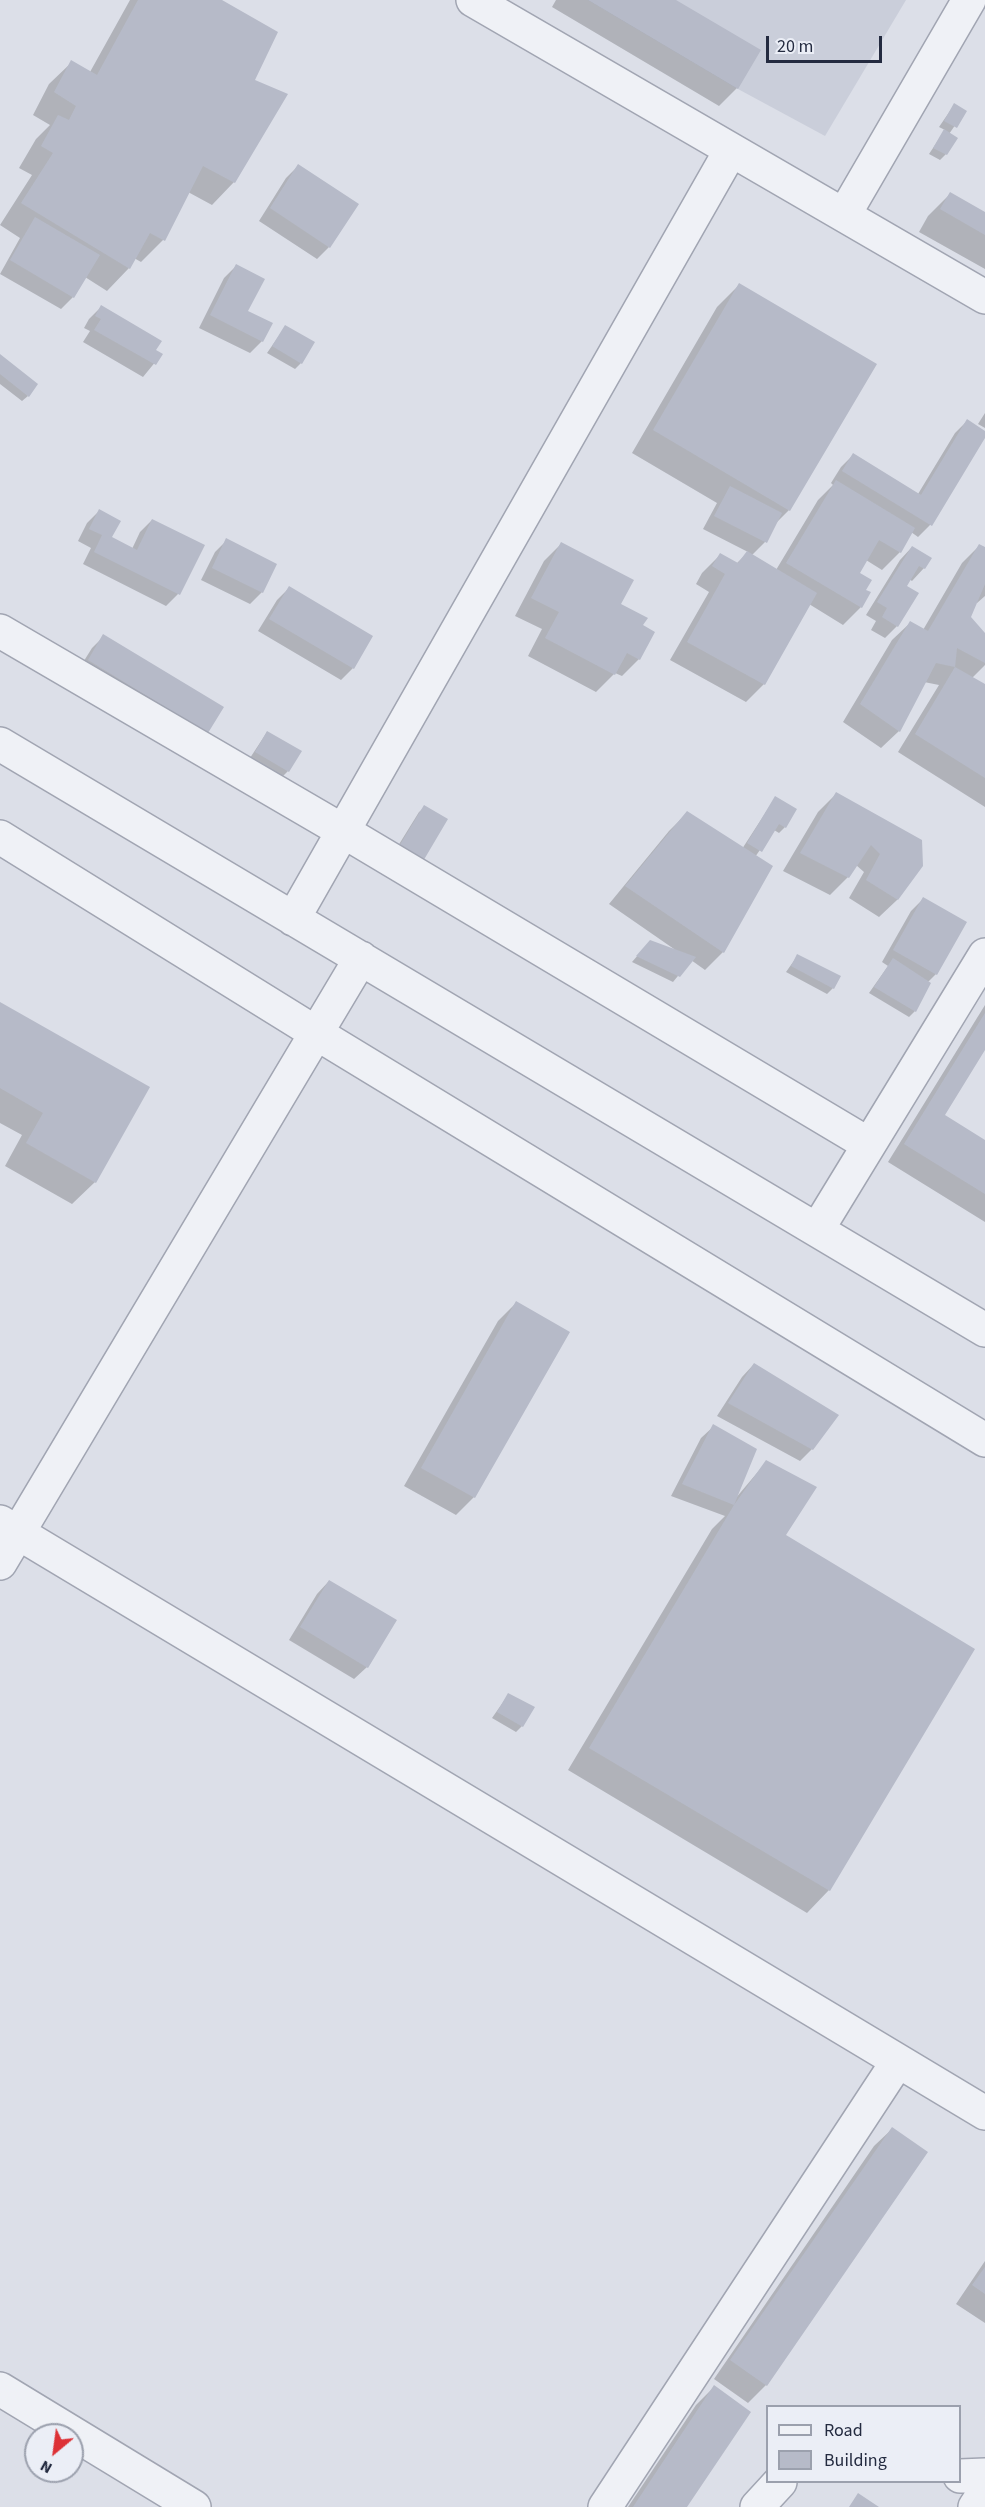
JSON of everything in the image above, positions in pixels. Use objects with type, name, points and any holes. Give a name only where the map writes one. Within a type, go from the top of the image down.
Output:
[{"type":"street","points":[[473,0],[985,297]]},
{"type":"street","points":[[844,215],[969,0]]},
{"type":"street","points":[[293,919],[731,150]]},
{"type":"street","points":[[0,632],[343,831],[868,1144]]},
{"type":"street","points":[[0,744],[985,1330]]},
{"type":"street","points":[[0,837],[316,1034],[985,1440]]},
{"type":"street","points":[[817,1230],[985,955]]},
{"type":"street","points":[[0,1563],[9,1527],[361,958]]},
{"type":"street","points":[[9,1527],[985,2113]]},
{"type":"street","points":[[605,2507],[898,2061]]},
{"type":"street","points":[[0,2389],[194,2507]]},
{"type":"street","points":[[961,2476],[985,2475]]},
{"type":"street","points":[[757,2507],[778,2483]]},
{"type":"street","points":[[975,2507],[985,2492]]},
{"type":"shaded area","points":[[588,0],[906,0],[825,136],[738,89]]},
{"type":"building","points":[[138,0],[222,0],[278,32],[255,80],[288,94],[235,183],[203,166],[165,241],[150,233],[130,269],[21,203],[53,153],[41,146],[58,115],[69,120],[76,106],[54,92],[71,60],[97,75]]},
{"type":"building","points":[[588,0],[676,0],[761,50],[738,89]]},
{"type":"building","points":[[954,103],[967,111],[957,128],[944,121]]},
{"type":"building","points":[[944,129],[958,138],[947,155],[933,148]]},
{"type":"building","points":[[298,164],[359,204],[330,248],[270,208]]},
{"type":"building","points":[[950,192],[985,212],[985,235],[940,209]]},
{"type":"building","points":[[35,217],[100,255],[74,298],[10,260]]},
{"type":"building","points":[[236,264],[265,279],[248,311],[273,323],[263,342],[210,315]]},
{"type":"building","points":[[739,283],[877,364],[790,511],[653,430]]},
{"type":"building","points":[[101,305],[162,341],[156,350],[163,354],[156,365],[94,330],[101,319],[95,316]]},
{"type":"building","points":[[285,325],[315,342],[302,364],[272,346]]},
{"type":"building","points":[[0,354],[38,384],[29,397],[0,374]]},
{"type":"building","points":[[967,419],[985,431],[985,438],[932,526],[842,471],[853,453],[921,495]]},
{"type":"building","points":[[836,480],[915,528],[901,553],[879,540],[860,573],[872,580],[866,590],[871,592],[862,608],[786,563]]},
{"type":"building","points":[[730,486],[782,513],[767,543],[714,516]]},
{"type":"building","points":[[99,509],[121,521],[112,537],[137,550],[152,519],[205,545],[180,595],[94,552],[102,535],[89,529]]},
{"type":"building","points":[[226,538],[277,564],[263,593],[212,568]]},
{"type":"building","points":[[561,542],[634,580],[621,604],[648,618],[643,625],[655,632],[640,660],[627,653],[615,675],[545,638],[559,612],[531,598]]},
{"type":"building","points":[[979,544],[985,547],[985,584],[971,617],[985,633],[985,663],[957,648],[955,667],[936,663],[900,732],[860,704],[910,621],[928,631]]},
{"type":"building","points":[[912,546],[932,558],[925,569],[919,566],[907,586],[919,593],[898,627],[882,617],[887,608],[877,602]]},
{"type":"building","points":[[747,551],[817,593],[765,685],[687,642],[725,574],[712,566],[720,553],[738,563]]},
{"type":"building","points":[[289,586],[373,636],[354,669],[269,619]]},
{"type":"building","points":[[103,634],[224,707],[208,733],[88,660]]},
{"type":"building","points":[[955,667],[985,684],[985,778],[915,734]]},
{"type":"building","points":[[267,731],[302,751],[289,772],[255,752]]},
{"type":"building","points":[[836,792],[922,840],[923,866],[898,900],[866,880],[880,854],[871,845],[849,878],[800,853]]},
{"type":"building","points":[[775,796],[797,809],[786,828],[779,824],[762,852],[747,843]]},
{"type":"building","points":[[424,805],[448,819],[422,863],[398,848]]},
{"type":"building","points":[[687,811],[773,866],[724,953],[625,886]]},
{"type":"building","points":[[923,897],[967,922],[937,975],[893,950]]},
{"type":"building","points":[[650,940],[696,957],[680,977],[636,956]]},
{"type":"building","points":[[797,954],[841,976],[834,989],[791,966]]},
{"type":"building","points":[[893,958],[931,983],[916,1012],[874,987]]},
{"type":"building","points":[[0,1002],[150,1087],[96,1183],[26,1143],[43,1113],[0,1088]]},
{"type":"building","points":[[985,1013],[985,1050],[945,1115],[985,1140],[985,1194],[904,1144]]},
{"type":"building","points":[[516,1301],[570,1332],[475,1498],[421,1468]]},
{"type":"building","points":[[754,1363],[839,1415],[813,1450],[728,1403]]},
{"type":"building","points":[[713,1424],[757,1449],[734,1505],[682,1484]]},
{"type":"building","points":[[766,1460],[817,1487],[786,1535],[975,1649],[830,1891],[589,1748],[734,1505]]},
{"type":"building","points":[[329,1580],[397,1620],[368,1668],[300,1627]]},
{"type":"building","points":[[508,1693],[535,1707],[523,1727],[497,1712]]},
{"type":"building","points":[[892,2127],[928,2152],[767,2386],[730,2360]]},
{"type":"building","points":[[985,2267],[985,2294],[972,2285]]},
{"type":"building","points":[[714,2385],[751,2412],[687,2507],[633,2507]]},
{"type":"building","points":[[858,2493],[879,2507],[849,2507]]}]
